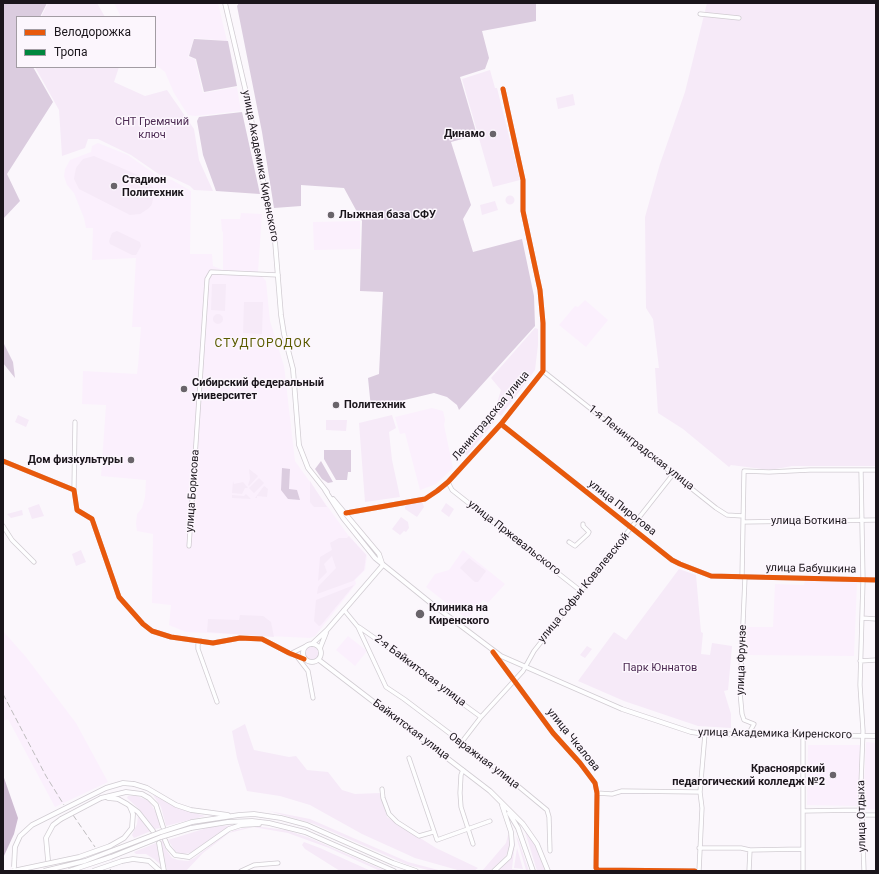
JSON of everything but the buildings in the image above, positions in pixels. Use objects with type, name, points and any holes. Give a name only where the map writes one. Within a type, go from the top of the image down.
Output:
[{"type":"main road","name":"улица Академика Киренского","points":[[225,3],[268,200],[275,241],[284,334],[293,369],[298,446],[308,468],[379,554],[383,565]]},
{"type":"main road","name":"улица Академика Киренского","points":[[325,490],[343,518],[383,565],[494,652],[526,667],[622,709],[690,732],[705,734],[748,735],[876,736]]},
{"type":"main road","points":[[327,630],[320,648],[322,653],[319,660],[311,663],[304,659],[302,654],[306,646],[312,644],[327,630],[383,565]]},
{"type":"main road","points":[[312,644],[320,648]]},
{"type":"main road","name":"Байкитская улица","points":[[319,660],[490,791],[501,803]]},
{"type":"main road","points":[[130,806],[134,821],[128,835],[110,846],[79,856],[13,869],[15,847],[20,836],[32,825],[106,788],[123,783],[134,784],[147,788],[176,804],[196,812],[268,816],[293,821],[416,871]]},
{"type":"main road","points":[[48,860],[46,838],[54,825],[61,819],[101,798],[126,792],[142,794],[153,801],[159,811],[163,827]]},
{"type":"main road","points":[[101,798],[118,798],[125,802],[138,812],[153,831]]},
{"type":"main road","points":[[494,871],[509,857],[512,845],[511,832],[501,803]]},
{"type":"main road","points":[[501,803],[518,828],[533,871]]},
{"type":"main road","points":[[501,803],[523,824],[537,844],[548,871]]},
{"type":"main road","points":[[44,871],[86,861],[161,832],[192,822],[239,815]]},
{"type":"main road","points":[[69,871],[110,858],[161,837],[191,828],[228,822],[252,821],[269,823],[312,835],[394,871]]},
{"type":"main road","points":[[166,840],[168,847],[175,855],[189,857],[235,827],[269,823]]},
{"type":"main road","points":[[159,843],[164,871]]},
{"type":"main road","points":[[93,871],[122,861],[133,859],[149,861],[160,871]]},
{"type":"street","points":[[700,14],[739,18]]},
{"type":"street","name":"Ленинградская улица","points":[[346,514],[425,499],[448,482],[501,424],[543,370],[543,323],[540,290],[523,210],[523,180],[503,89]]},
{"type":"street","points":[[213,384],[200,383],[207,279],[211,272],[278,275]]},
{"type":"street","name":"1-я Ленинградская улица","points":[[543,370],[728,515],[743,516]]},
{"type":"street","name":"улица Борисова","points":[[189,546],[200,383]]},
{"type":"street","points":[[75,422],[74,490],[77,510],[92,519],[119,597],[126,606],[152,631],[171,637],[212,643],[240,638],[262,639],[301,660],[305,666],[313,698]]},
{"type":"street","name":"улица Пирогова","points":[[501,424],[672,560],[711,576],[743,577]]},
{"type":"street","points":[[3,461],[74,490]]},
{"type":"street","points":[[861,471],[876,470]]},
{"type":"street","name":"улица Фрунзе","points":[[748,735],[754,724],[744,720],[740,692],[744,471],[861,471]]},
{"type":"street","name":"улица Отдыха","points":[[861,471],[863,580],[860,661],[863,736],[860,810],[862,815],[864,871]]},
{"type":"street","name":"улица Софьи Ковалевской","points":[[526,667],[534,651],[582,592],[674,473]]},
{"type":"street","name":"улица Пржевальского","points":[[448,482],[452,490],[582,592]]},
{"type":"street","name":"улица Боткина","points":[[743,522],[876,520]]},
{"type":"street","points":[[569,542],[575,546],[588,534],[589,532],[583,524]]},
{"type":"street","points":[[3,526],[12,540],[34,562]]},
{"type":"street","name":"улица Бабушкина","points":[[743,577],[876,580]]},
{"type":"street","points":[[344,610],[358,627]]},
{"type":"street","points":[[862,618],[876,619]]},
{"type":"street","name":"Овражная улица","points":[[358,627],[386,687],[501,772],[547,810],[549,817],[550,851]]},
{"type":"street","name":"2-я Байкитская улица","points":[[358,627],[419,669],[430,680],[481,717]]},
{"type":"street","points":[[201,641],[198,644],[198,649],[217,702]]},
{"type":"street","points":[[290,654],[306,646]]},
{"type":"street","name":"улица Чкалова","points":[[494,652],[553,733],[580,763],[594,783],[597,793],[595,867],[598,870],[695,871]]},
{"type":"street","points":[[290,654],[304,659]]},
{"type":"street","points":[[860,661],[876,660]]},
{"type":"street","points":[[462,743],[481,717],[526,667]]},
{"type":"street","points":[[699,869],[702,808],[700,792],[705,734]]},
{"type":"street","points":[[803,735],[803,871]]},
{"type":"street","points":[[409,758],[436,840],[490,821]]},
{"type":"street","points":[[463,770],[461,775],[460,793],[461,807],[473,844]]},
{"type":"street","points":[[382,789],[383,798],[389,814],[397,822],[419,836],[433,832]]},
{"type":"street","points":[[597,793],[612,794],[622,791],[700,792]]},
{"type":"street","points":[[803,810],[860,810]]},
{"type":"street","points":[[862,815],[876,816]]},
{"type":"street","points":[[699,848],[741,848],[750,850],[803,849]]},
{"type":"street","points":[[749,871],[750,850]]},
{"type":"street","points":[[241,871],[254,865],[278,863]]},
{"type":"shaded area","points":[[3,3],[47,3],[40,16],[16,16],[16,68],[34,68],[53,102],[7,174],[20,201],[3,219]]},
{"type":"shaded area","points":[[114,3],[218,3],[227,41],[194,38],[188,57],[195,59],[203,93],[237,87],[241,111],[195,116],[188,115],[174,93],[165,72],[156,65],[156,16],[120,16]]},
{"type":"shaded area","points":[[239,3],[536,3],[536,21],[482,31],[489,58],[485,69],[460,77],[477,135],[451,142],[471,205],[463,219],[473,252],[522,239],[534,296],[535,326],[459,410],[457,405],[447,397],[434,393],[371,408],[368,378],[379,374],[383,292],[360,291],[362,221],[344,188],[301,185],[301,206],[274,208],[262,132],[237,6]]},
{"type":"shaded area","points":[[194,39],[228,41],[237,86],[204,92],[196,59],[189,56]]},
{"type":"shaded area","points":[[242,112],[260,194],[216,191],[203,155],[197,121],[199,117]]},
{"type":"shaded area","name":"Сибирский федеральный университет","points":[[98,143],[128,155],[159,177],[172,180],[191,191],[190,254],[212,254],[213,266],[223,270],[223,232],[221,219],[240,219],[241,213],[262,214],[258,272],[266,281],[270,321],[284,366],[295,461],[348,535],[367,555],[365,570],[355,580],[356,584],[315,636],[310,638],[186,632],[169,625],[171,605],[152,603],[153,534],[137,531],[136,524],[137,514],[142,508],[145,497],[146,480],[101,476],[106,405],[82,404],[83,371],[137,374],[141,327],[132,327],[136,258],[92,260],[93,228],[86,228],[84,218],[74,193],[67,185],[64,176],[65,169],[70,160],[91,152],[92,146]]},
{"type":"shaded area","points":[[360,221],[360,249],[314,250],[313,222]]},
{"type":"shaded area","points":[[585,300],[608,320],[586,347],[559,325],[575,306],[578,307]]},
{"type":"shaded area","points":[[3,342],[13,362],[15,378],[3,363]]},
{"type":"shaded area","points":[[432,408],[443,411],[445,420],[444,425],[453,468],[436,484],[420,490],[405,433],[400,434],[395,417]]},
{"type":"shaded area","points":[[324,450],[351,450],[351,472],[348,472],[347,480],[336,480],[324,459]]},
{"type":"shaded area","points":[[321,461],[333,482],[328,483],[322,479],[315,469]]},
{"type":"shaded area","points":[[282,468],[290,469],[289,489],[297,490],[300,500],[288,499],[281,490]]},
{"type":"shaded area","points":[[463,550],[505,584],[488,603],[483,600],[467,619],[426,587],[435,574],[449,570]]},
{"type":"shaded area","points":[[805,581],[857,582],[854,656],[746,655],[747,627],[773,627],[775,584],[804,585]]},
{"type":"shaded area","points":[[3,631],[26,657],[76,723],[108,782],[55,807],[8,719],[3,721]]},
{"type":"shaded area","points":[[348,636],[367,651],[355,666],[336,650]]},
{"type":"shaded area","points":[[866,742],[876,743],[876,809],[863,809]]},
{"type":"shaded area","name":"Красноярский педагогический колледж №2","points":[[808,745],[860,745],[859,806],[807,805]]},
{"type":"shaded area","points":[[3,775],[18,818],[14,834],[3,858]]},
{"type":"green space","points":[[48,3],[97,3],[104,16],[42,16]]},
{"type":"green space","points":[[707,3],[876,3],[876,466],[792,466],[770,470],[731,465],[729,467],[683,429],[658,413],[655,368],[659,368],[653,319],[646,308],[645,217],[660,164],[685,92]]},
{"type":"green space","name":"СНТ Гремячий ключ","points":[[36,68],[119,68],[114,82],[145,96],[167,90],[194,129],[199,160],[213,191],[194,190],[190,186],[169,176],[160,175],[131,155],[98,139],[88,139],[85,148],[62,156],[59,110]]},
{"type":"green space","name":"Динамо","points":[[490,70],[495,88],[497,88],[520,180],[493,187],[462,79]]},
{"type":"green space","points":[[573,94],[575,105],[558,109],[556,98]]},
{"type":"green space","name":"Стадион Политехник","points":[[94,156],[147,179],[153,188],[154,193],[152,204],[149,208],[140,214],[130,215],[79,189],[74,179],[76,168],[83,159]]},
{"type":"green space","points":[[510,195],[515,200],[510,205],[505,200]]},
{"type":"green space","points":[[495,201],[498,210],[482,215],[480,205]]},
{"type":"green space","points":[[117,231],[140,242],[141,246],[136,255],[132,255],[110,244],[109,241],[112,233]]},
{"type":"green space","points":[[212,284],[226,284],[225,311],[211,310]]},
{"type":"green space","points":[[244,302],[263,302],[262,334],[243,333]]},
{"type":"green space","points":[[216,314],[220,314],[222,315],[222,323],[216,324],[213,321],[213,317]]},
{"type":"green space","points":[[535,328],[538,329],[538,345],[535,370],[501,416],[498,414],[497,403],[501,390],[491,378]]},
{"type":"green space","points":[[18,415],[29,420],[26,427],[15,422]]},
{"type":"green space","points":[[392,415],[396,428],[389,432],[392,460],[400,497],[365,502],[359,423]]},
{"type":"green space","points":[[486,419],[492,419],[495,421],[467,455],[464,454],[470,439],[480,424]]},
{"type":"green space","points":[[326,420],[347,420],[346,431],[326,430]]},
{"type":"green space","points":[[249,469],[258,476],[249,486],[250,479]]},
{"type":"green space","points":[[259,478],[264,483],[254,493],[249,488]]},
{"type":"green space","points":[[233,481],[234,484],[243,482],[248,488],[245,488],[242,494],[232,493]]},
{"type":"green space","points":[[310,481],[327,507],[314,507],[310,502]]},
{"type":"green space","points":[[264,486],[268,489],[267,497],[257,496],[257,498],[255,498]]},
{"type":"green space","points":[[246,494],[251,499],[232,498],[232,495],[244,496]]},
{"type":"green space","points":[[422,501],[424,507],[417,517],[405,509],[407,504]]},
{"type":"green space","points":[[446,503],[454,509],[449,517],[441,511]]},
{"type":"green space","points":[[39,504],[44,516],[32,519],[28,508]]},
{"type":"green space","points":[[22,510],[23,515],[11,518],[7,514]]},
{"type":"green space","points":[[401,517],[408,522],[409,528],[406,532],[404,531],[400,535],[392,529]]},
{"type":"green space","points":[[349,536],[366,555],[364,570],[353,581],[317,594],[318,587],[336,568],[332,556],[324,564],[327,572],[318,581],[320,557],[332,550],[330,543],[339,538],[347,538]]},
{"type":"green space","points":[[81,550],[86,562],[76,566],[72,554]]},
{"type":"green space","points":[[469,558],[486,571],[478,582],[475,582],[460,568]]},
{"type":"green space","name":"Парк Юннатов","points":[[679,569],[696,575],[701,632],[703,633],[701,654],[710,655],[712,643],[732,646],[728,690],[724,691],[731,714],[731,728],[698,726],[624,701],[578,681],[614,632],[626,640]]},
{"type":"green space","points":[[354,585],[319,626],[314,621],[316,600]]},
{"type":"green space","points":[[240,615],[263,616],[271,622],[274,637],[207,632],[208,619],[239,620]]},
{"type":"green space","points":[[309,646],[315,646],[319,650],[319,656],[315,660],[309,660],[305,656],[305,650]]},
{"type":"green space","points":[[587,646],[592,649],[585,658],[580,655]]},
{"type":"green space","points":[[245,724],[254,750],[289,757],[296,756],[307,770],[328,772],[342,790],[355,794],[380,793],[387,817],[436,848],[478,868],[474,871],[461,871],[415,858],[362,834],[310,805],[280,796],[247,791],[237,758],[232,731]]},
{"type":"green space","points":[[153,795],[181,809],[205,816],[166,826],[161,807]]},
{"type":"green space","points":[[128,796],[137,796],[149,801],[157,814],[160,828],[155,829],[139,809],[127,798]]},
{"type":"green space","points":[[269,811],[310,819],[408,862],[442,871],[428,870],[408,865],[314,824]]},
{"type":"green space","points":[[138,816],[151,831],[134,838],[132,835],[137,824]]},
{"type":"green space","points":[[234,825],[223,830],[191,853],[180,854],[175,851],[168,840],[210,827]]},
{"type":"green space","points":[[255,826],[286,830],[310,838],[386,871],[380,871],[329,848],[288,833],[253,827],[229,833],[203,853],[186,871],[167,871],[161,841],[163,840],[165,848],[172,858],[188,861],[226,834],[235,830]]},
{"type":"green space","points":[[524,828],[534,843],[546,871],[537,871]]},
{"type":"green space","points":[[510,834],[510,846],[506,856],[490,871],[482,871],[506,843],[508,835]]},
{"type":"green space","points":[[516,836],[518,839],[529,871],[526,870]]},
{"type":"green space","points":[[304,842],[371,871],[340,871],[305,849],[302,845]]},
{"type":"green space","points":[[515,842],[512,869],[525,871],[497,871],[509,859]]},
{"type":"green space","points":[[156,843],[162,866],[146,854],[136,854],[134,852]]},
{"type":"green space","points":[[517,848],[523,869],[514,868]]},
{"type":"railway","points":[[3,694],[46,776],[64,805]]},
{"type":"railway","points":[[73,815],[95,847]]},
{"type":"marked path","points":[[200,383],[213,384]]},
{"type":"cycle path","points":[[346,513],[425,499],[437,491],[448,482],[501,424],[543,371],[543,323],[540,290],[523,211],[523,180],[503,89]]},
{"type":"cycle path","points":[[501,424],[672,560],[680,564],[711,576],[876,580]]},
{"type":"cycle path","points":[[3,461],[74,490],[77,510],[92,519],[119,597],[143,624],[152,631],[171,637],[213,643],[240,638],[262,639],[304,659]]},
{"type":"cycle path","points":[[493,652],[553,733],[580,763],[595,783],[597,793],[596,868],[598,870],[695,871]]},
{"type":"place","name":"Динамо","points":[[493,134]]},
{"type":"place","name":"Стадион Политехник","points":[[114,186]]},
{"type":"place","name":"Лыжная база СФУ","points":[[331,215]]},
{"type":"place","name":"Сибирский федеральный университет","points":[[184,389]]},
{"type":"place","name":"Политехник","points":[[336,405]]},
{"type":"place","name":"Дом физкультуры","points":[[131,460]]},
{"type":"place","name":"Клиника на Киренского","points":[[420,614]]},
{"type":"place","name":"Красноярский педагогический колледж №2","points":[[833,775]]},
{"type":"district","name":"СТУДГОРОДОК","points":[[263,344]]}]
